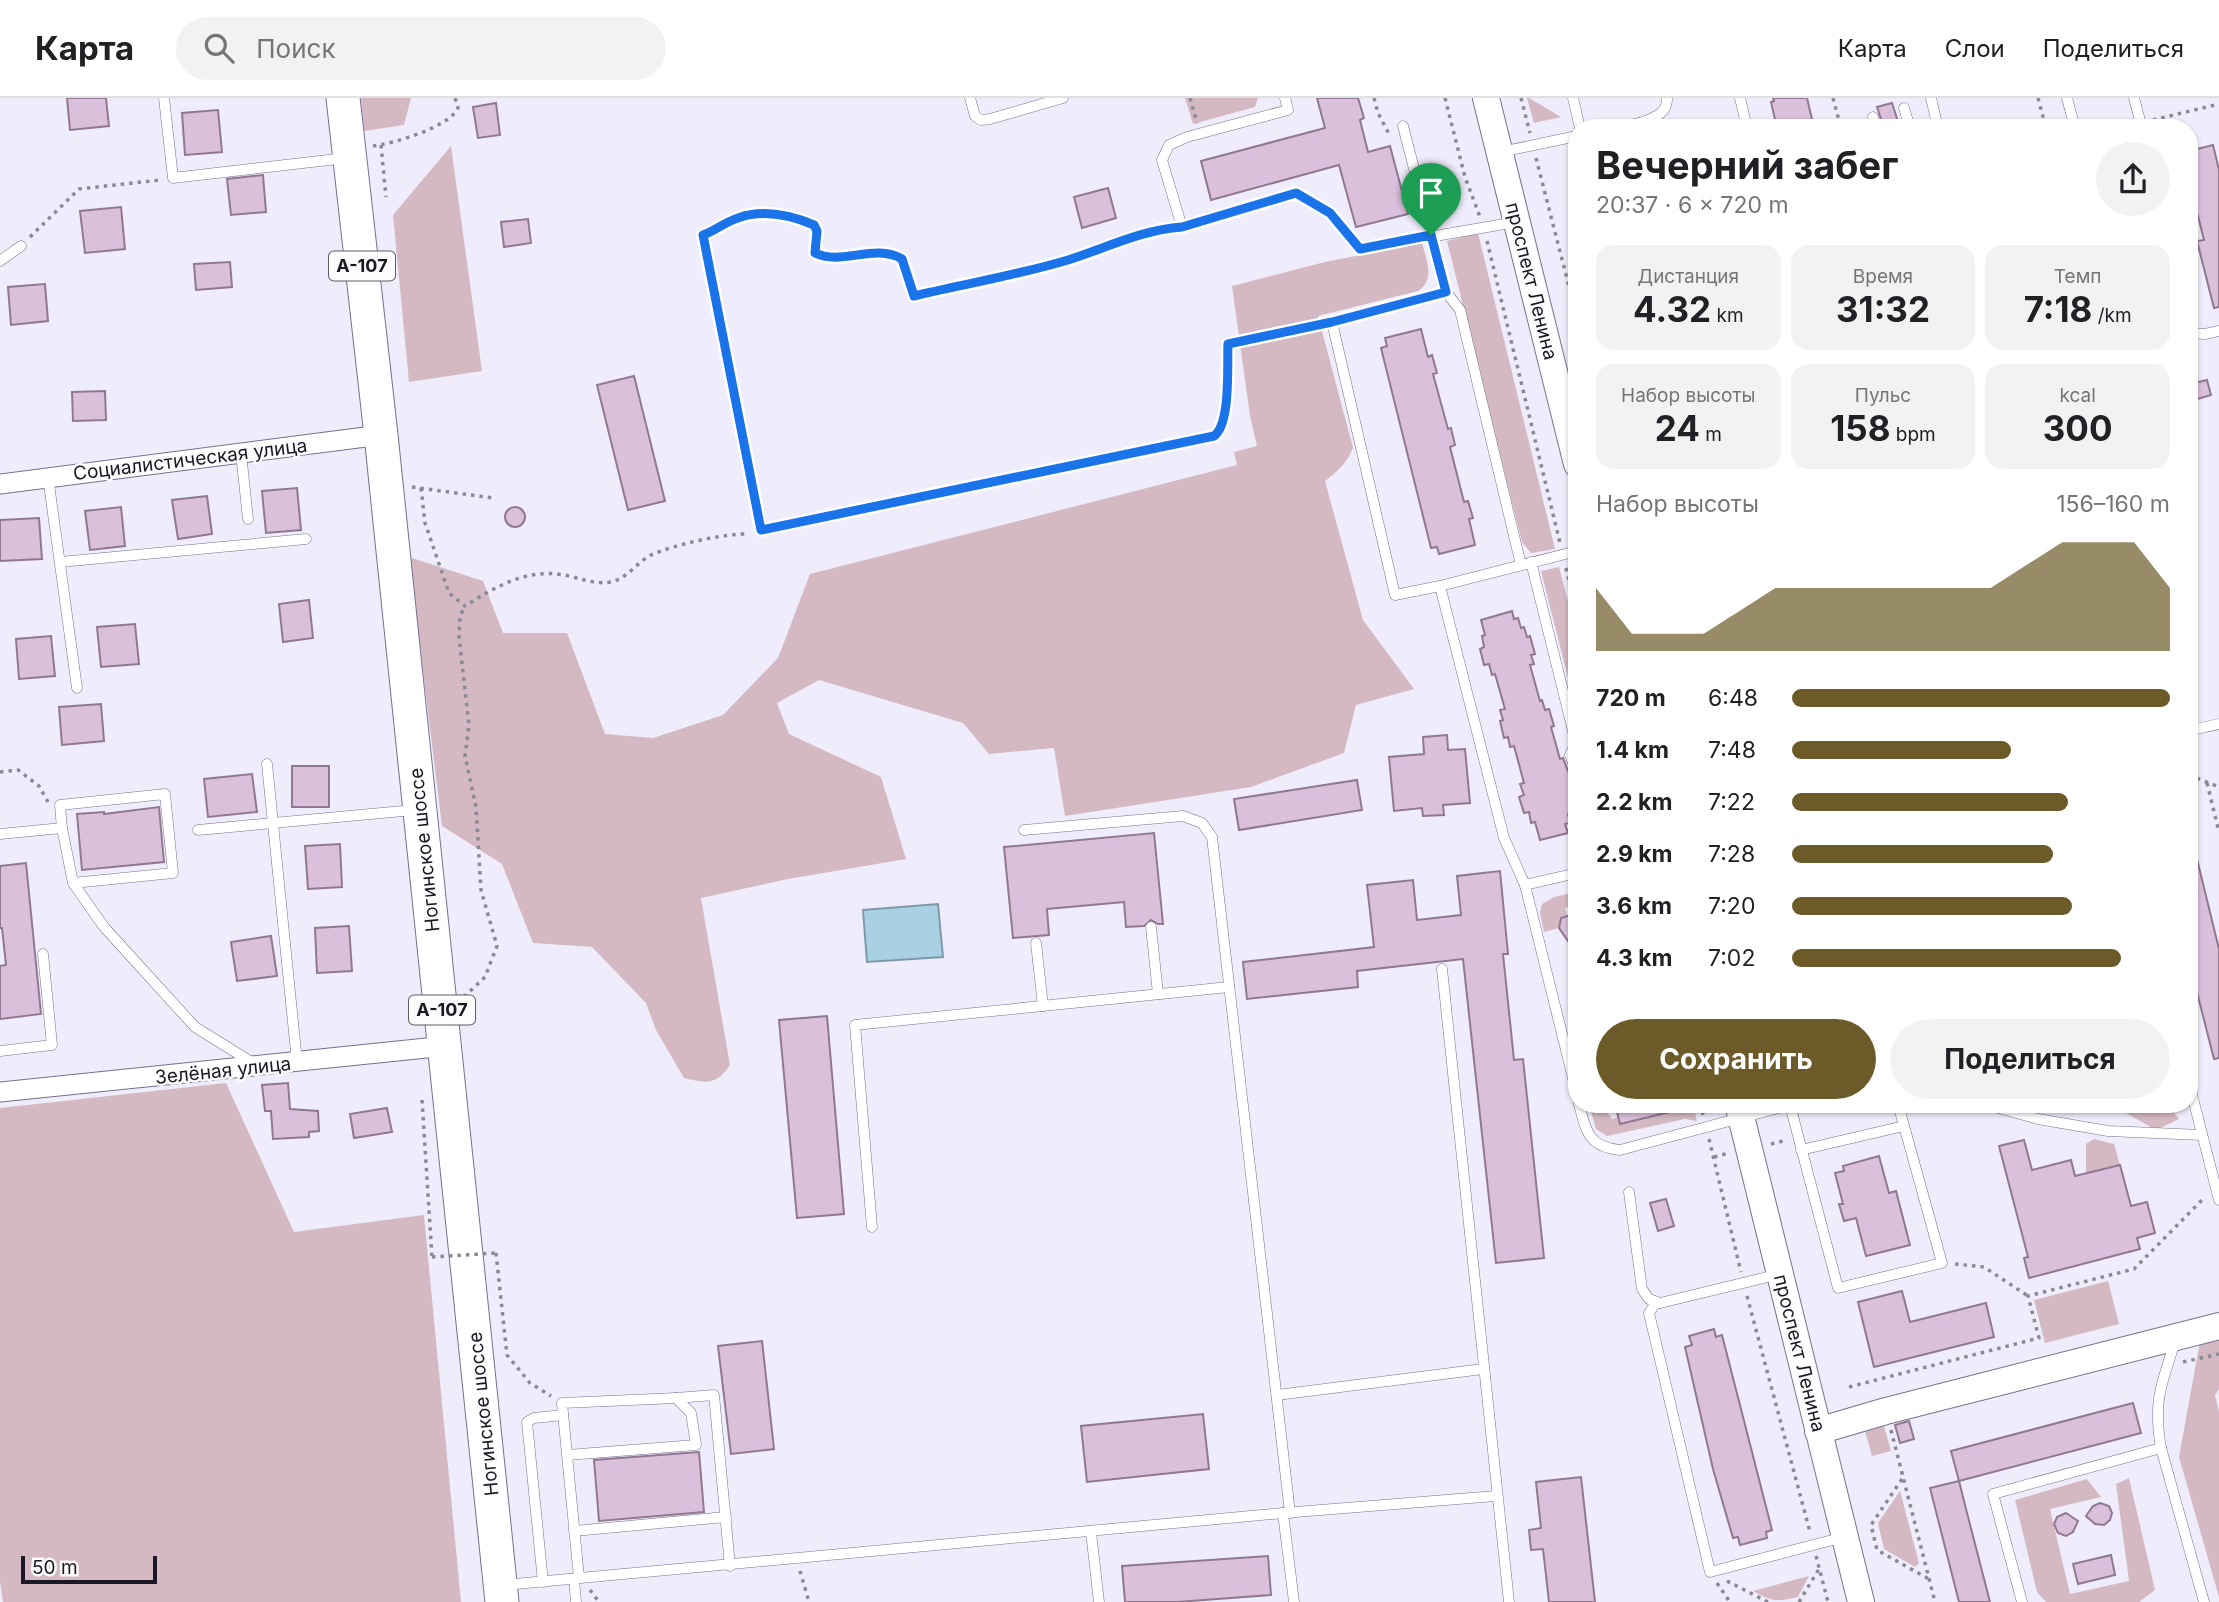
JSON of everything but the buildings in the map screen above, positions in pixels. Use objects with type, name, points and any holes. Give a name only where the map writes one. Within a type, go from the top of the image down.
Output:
[{"type":"highway","name":"Ногинское шоссе","points":[[343,98],[381,435],[501,1594]]},
{"type":"main road","name":"проспект Ленина","points":[[1486,98],[1568,427]]},
{"type":"main road","name":"проспект Ленина","points":[[1740,1113],[1861,1602]]},
{"type":"main road","points":[[1818,1431],[1886,1411],[2219,1326]]},
{"type":"street","name":"Социалистическая улица","points":[[0,484],[381,435]]},
{"type":"street","name":"Зелёная улица","points":[[0,1092],[297,1062],[444,1032]]},
{"type":"lane","points":[[164,98],[173,178],[349,153]]},
{"type":"lane","points":[[970,98],[975,116],[981,120],[1063,98]]},
{"type":"lane","points":[[1285,98],[1288,110],[1169,145],[1162,156],[1182,227],[1296,193],[1330,213],[1360,249],[1518,222]]},
{"type":"lane","points":[[1573,98],[1578,119]]},
{"type":"lane","points":[[1653,119],[1665,110],[1667,98]]},
{"type":"lane","points":[[1740,98],[1745,119]]},
{"type":"lane","points":[[1931,98],[1936,119]]},
{"type":"lane","points":[[2067,98],[2073,119]]},
{"type":"lane","points":[[2134,98],[2139,119]]},
{"type":"lane","points":[[1904,108],[1907,119]]},
{"type":"lane","points":[[1403,126],[1446,292],[1460,310],[1568,714]]},
{"type":"lane","points":[[1500,152],[1568,138]]},
{"type":"lane","points":[[703,235],[761,530],[1214,436],[1221,429],[1225,416],[1228,344],[1332,322],[1446,292]]},
{"type":"lane","points":[[0,261],[21,246]]},
{"type":"lane","points":[[1332,322],[1395,595],[1568,553]]},
{"type":"lane","points":[[2198,333],[2219,331]]},
{"type":"lane","points":[[241,453],[247,519]]},
{"type":"lane","points":[[48,477],[77,688]]},
{"type":"lane","points":[[60,562],[306,539]]},
{"type":"lane","points":[[1440,586],[1504,838],[1525,885],[1568,1058]]},
{"type":"lane","points":[[2198,729],[2219,724]]},
{"type":"lane","points":[[267,764],[297,1062]]},
{"type":"lane","points":[[73,883],[173,873],[165,794],[60,805],[73,883],[104,927],[195,1027],[260,1067]]},
{"type":"lane","points":[[198,830],[420,809]]},
{"type":"lane","points":[[1024,830],[1174,816],[1202,822],[1212,837],[1277,1395],[1294,1602]]},
{"type":"lane","points":[[0,834],[62,828]]},
{"type":"lane","points":[[1525,885],[1568,875]]},
{"type":"lane","points":[[1151,927],[1158,994]]},
{"type":"lane","points":[[1036,943],[1043,1006]]},
{"type":"lane","points":[[0,1051],[52,1045],[43,954]]},
{"type":"lane","points":[[1442,969],[1509,1602]]},
{"type":"lane","points":[[872,1227],[855,1025],[1229,987]]},
{"type":"lane","points":[[1582,1113],[1590,1138],[1611,1149],[1620,1150],[1706,1127],[1736,1113]]},
{"type":"lane","points":[[1793,1113],[1838,1289],[1942,1263],[1900,1113]]},
{"type":"lane","points":[[2019,1113],[2038,1119],[2108,1131],[2202,1135]]},
{"type":"lane","points":[[2196,1113],[2219,1200]]},
{"type":"lane","points":[[1801,1150],[1904,1126]]},
{"type":"lane","points":[[1629,1192],[1642,1289],[1649,1298],[1660,1303]]},
{"type":"lane","points":[[1780,1273],[1660,1303],[1652,1308],[1649,1318],[1710,1572],[1845,1537]]},
{"type":"lane","points":[[2177,1337],[2158,1394],[2157,1414],[2161,1448],[2204,1602]]},
{"type":"lane","points":[[1277,1395],[1483,1368]]},
{"type":"lane","points":[[576,1602],[574,1531],[562,1403],[714,1395],[730,1566]]},
{"type":"lane","points":[[567,1455],[696,1445],[691,1413],[676,1398]]},
{"type":"lane","points":[[543,1582],[527,1422],[534,1418],[563,1415]]},
{"type":"lane","points":[[2022,1602],[1993,1494],[2161,1448]]},
{"type":"lane","points":[[501,1594],[543,1582],[1496,1496]]},
{"type":"lane","points":[[574,1531],[726,1517]]},
{"type":"lane","points":[[1091,1531],[1100,1602]]},
{"type":"path","points":[[349,153],[416,135],[454,116],[458,107],[455,98]]},
{"type":"path","points":[[1190,98],[1200,134]]},
{"type":"path","points":[[1374,98],[1392,146]]},
{"type":"path","points":[[1445,98],[1465,177],[1483,227],[1568,575]]},
{"type":"path","points":[[1521,98],[1568,283]]},
{"type":"path","points":[[1833,98],[1839,119]]},
{"type":"path","points":[[2038,98],[2044,119]]},
{"type":"path","points":[[2163,119],[2219,104]]},
{"type":"path","points":[[381,145],[386,197]]},
{"type":"path","points":[[21,246],[79,189],[173,178]]},
{"type":"path","points":[[703,235],[738,218],[764,214],[790,216],[814,225],[817,231],[815,253],[823,257],[876,251],[902,259],[914,296],[1068,260],[1137,235],[1164,228],[1182,227]]},
{"type":"path","points":[[386,484],[493,498]]},
{"type":"path","points":[[421,488],[425,523],[449,593],[465,606]]},
{"type":"path","points":[[444,1032],[485,977],[497,946],[481,890],[476,807],[465,756],[469,725],[459,637],[460,616],[465,606],[490,590],[520,577],[563,575],[597,583],[612,582],[624,577],[648,557],[670,547],[732,533],[749,534],[761,530]]},
{"type":"path","points":[[0,772],[18,769],[39,786],[62,828]]},
{"type":"path","points":[[2198,779],[2219,787]]},
{"type":"path","points":[[2207,783],[2219,832]]},
{"type":"path","points":[[422,1090],[432,1257],[496,1253],[507,1354],[530,1383],[562,1403]]},
{"type":"path","points":[[1702,1113],[1743,1282],[1828,1602]]},
{"type":"path","points":[[2028,1296],[2134,1269],[2217,1186]]},
{"type":"path","points":[[1849,1387],[2039,1338],[2028,1296],[1984,1268],[1942,1263]]},
{"type":"path","points":[[2168,1366],[2219,1354]]},
{"type":"path","points":[[1886,1411],[1935,1602]]},
{"type":"path","points":[[1902,1479],[1871,1525],[1877,1550],[1929,1579]]},
{"type":"path","points":[[795,1560],[809,1602]]},
{"type":"path","points":[[1916,1571],[1926,1564]]},
{"type":"path","points":[[1799,1602],[1819,1569]]},
{"type":"path","points":[[1710,1572],[1730,1602]]},
{"type":"path","points":[[1710,1572],[1769,1602]]},
{"type":"shaded area","points":[[361,98],[411,98],[404,125],[364,131]]},
{"type":"shaded area","points":[[1185,98],[1258,98],[1255,107],[1193,124]]},
{"type":"shaded area","points":[[1529,98],[1561,117],[1534,123]]},
{"type":"shaded area","points":[[451,146],[482,371],[409,382],[393,215]]},
{"type":"shaded area","points":[[1478,233],[1555,549],[1531,553],[1522,542],[1447,241]]},
{"type":"shaded area","points":[[1422,243],[1428,275],[1424,286],[1418,291],[1318,316],[1353,448],[1341,467],[1325,481],[1363,620],[1414,689],[1356,705],[1344,753],[1251,787],[1065,816],[1054,748],[989,754],[963,723],[819,680],[777,703],[789,734],[881,777],[906,859],[788,879],[701,898],[730,1065],[720,1077],[710,1081],[684,1078],[656,1030],[646,1003],[592,947],[533,943],[502,864],[442,826],[409,557],[483,581],[503,633],[567,633],[605,734],[653,738],[723,715],[778,658],[810,574],[1237,465],[1234,452],[1257,446],[1250,416],[1232,286],[1325,262]]},
{"type":"shaded area","points":[[1559,567],[1568,602],[1568,678],[1541,571]]},
{"type":"shaded area","points":[[1568,894],[1568,907],[1565,908],[1567,916],[1561,918],[1559,928],[1544,932],[1540,913],[1542,904],[1554,897]]},
{"type":"shaded area","points":[[226,1083],[294,1232],[424,1215],[461,1602],[3,1602],[0,1581],[0,1108]]},
{"type":"shaded area","points":[[1591,1113],[1608,1113],[1612,1119],[1619,1117],[1621,1124],[1654,1116],[1654,1113],[1695,1113],[1697,1121],[1685,1119],[1607,1136],[1596,1129]]},
{"type":"shaded area","points":[[2126,1113],[2174,1113],[2179,1119],[2156,1130]]},
{"type":"shaded area","points":[[2094,1139],[2114,1144],[2120,1165],[2086,1173],[2086,1144]]},
{"type":"shaded area","points":[[2108,1281],[2119,1324],[2045,1343],[2034,1300]]},
{"type":"shaded area","points":[[2219,1336],[2219,1389],[2215,1395],[2219,1412],[2219,1597],[2179,1457],[2200,1341]]},
{"type":"shaded area","points":[[1884,1426],[1891,1451],[1872,1456],[1865,1431]]},
{"type":"shaded area","points":[[2129,1478],[2155,1590],[2139,1602],[2046,1602],[2037,1592],[2015,1500],[2087,1479],[2101,1497],[2050,1509],[2070,1594],[2129,1581],[2116,1484]]},
{"type":"shaded area","points":[[1900,1491],[1919,1563],[1915,1567],[1884,1549],[1878,1523]]},
{"type":"shaded area","points":[[1809,1576],[1798,1597],[1775,1600],[1753,1591]]},
{"type":"water","points":[[938,904],[943,957],[867,962],[863,910]]},
{"type":"route","points":[[1296,193],[1330,213],[1360,249],[1431,235],[1446,292],[1332,322],[1228,344],[1225,416],[1219,433],[1214,436],[761,530],[703,235],[738,218],[764,214],[790,216],[814,225],[817,231],[815,253],[823,257],[876,251],[895,255],[902,259],[914,296],[1068,260],[1137,235],[1164,228],[1182,227],[1296,193]]}]
